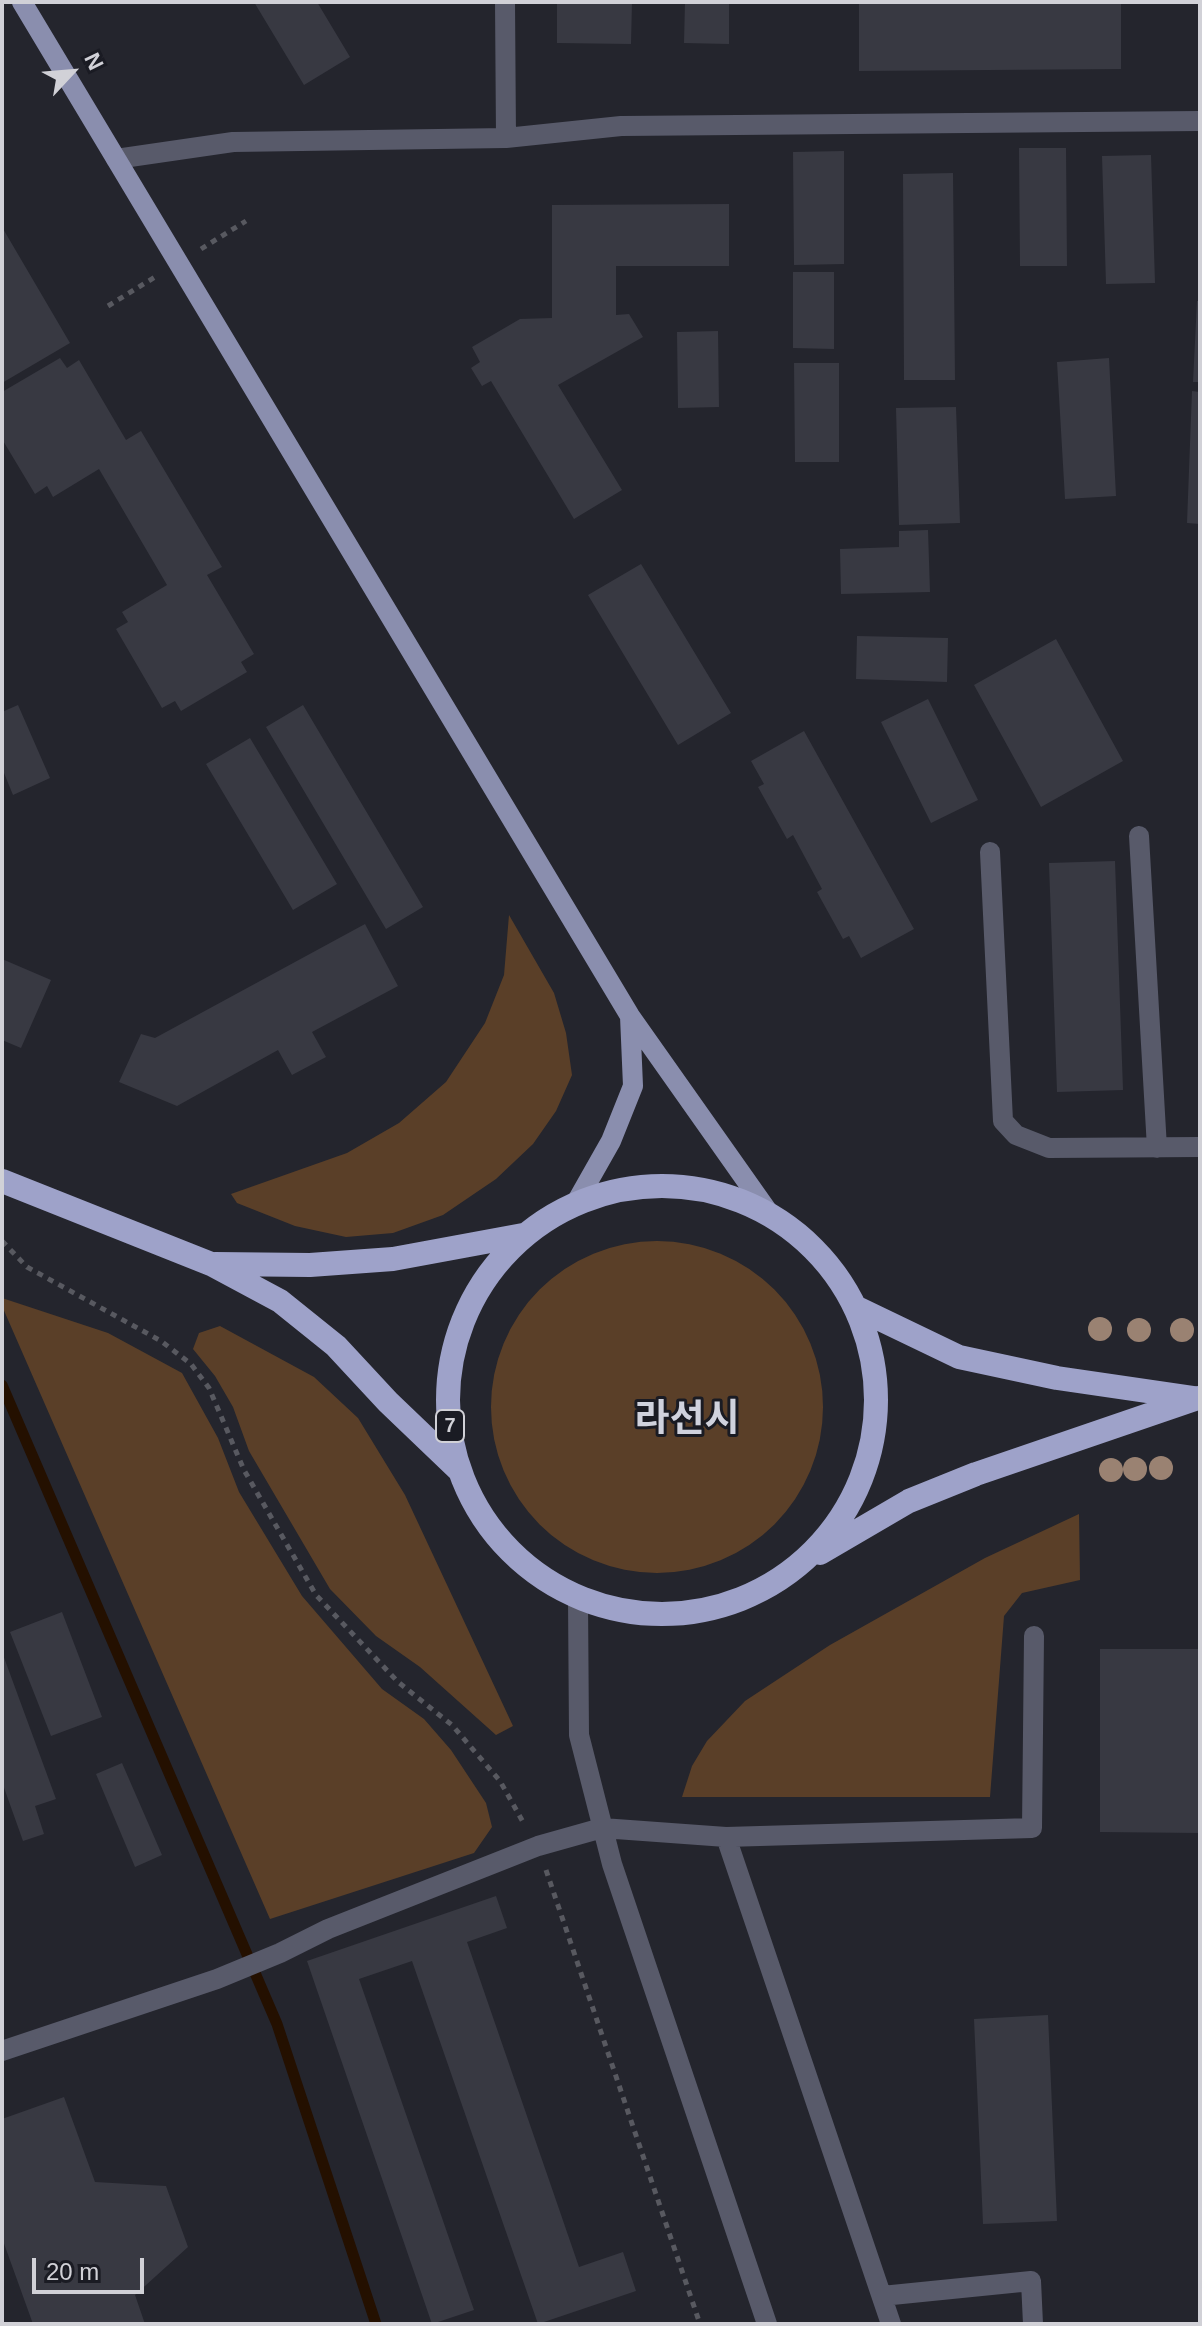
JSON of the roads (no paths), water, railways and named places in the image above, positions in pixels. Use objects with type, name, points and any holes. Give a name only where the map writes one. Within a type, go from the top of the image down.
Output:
[{"type":"highway","name":"7","points":[[2,1181],[211,1264],[280,1301],[336,1346],[388,1402],[458,1469]]},
{"type":"highway","name":"7","points":[[804,1563],[848,1509],[873,1444],[876,1374],[855,1307],[819,1254],[769,1213],[707,1189],[641,1185],[577,1201],[523,1235],[480,1283],[454,1341],[447,1405],[458,1469],[485,1523],[526,1567],[578,1599],[636,1614],[696,1613],[753,1596],[909,1501],[976,1474],[1199,1398]]},
{"type":"highway","name":"7","points":[[211,1264],[310,1265],[393,1259],[523,1235]]},
{"type":"highway","name":"7","points":[[855,1307],[959,1357],[1057,1378],[1199,1398]]},
{"type":"main road","points":[[22,2],[630,1016],[769,1213]]},
{"type":"main road","points":[[577,1201],[611,1141],[633,1086],[630,1016]]},
{"type":"street","points":[[505,2],[506,138]]},
{"type":"street","points":[[116,159],[233,142],[506,138],[621,126],[1200,121]]},
{"type":"street","points":[[1139,836],[1157,1148]]},
{"type":"street","points":[[990,852],[1003,1121],[1016,1135],[1049,1148],[1200,1147]]},
{"type":"street","points":[[578,1599],[579,1735],[602,1828],[767,2324]]},
{"type":"street","points":[[2,2051],[217,1979],[328,1929],[538,1846],[602,1828],[726,1837],[1032,1828],[1034,1636]]},
{"type":"street","points":[[726,1837],[891,2324]]},
{"type":"street","points":[[882,2296],[1031,2281],[1033,2324]]},
{"type":"waterway","points":[[2,1385],[277,2024],[376,2324]]},
{"type":"district","name":"라선시","points":[[687,1421]]}]
